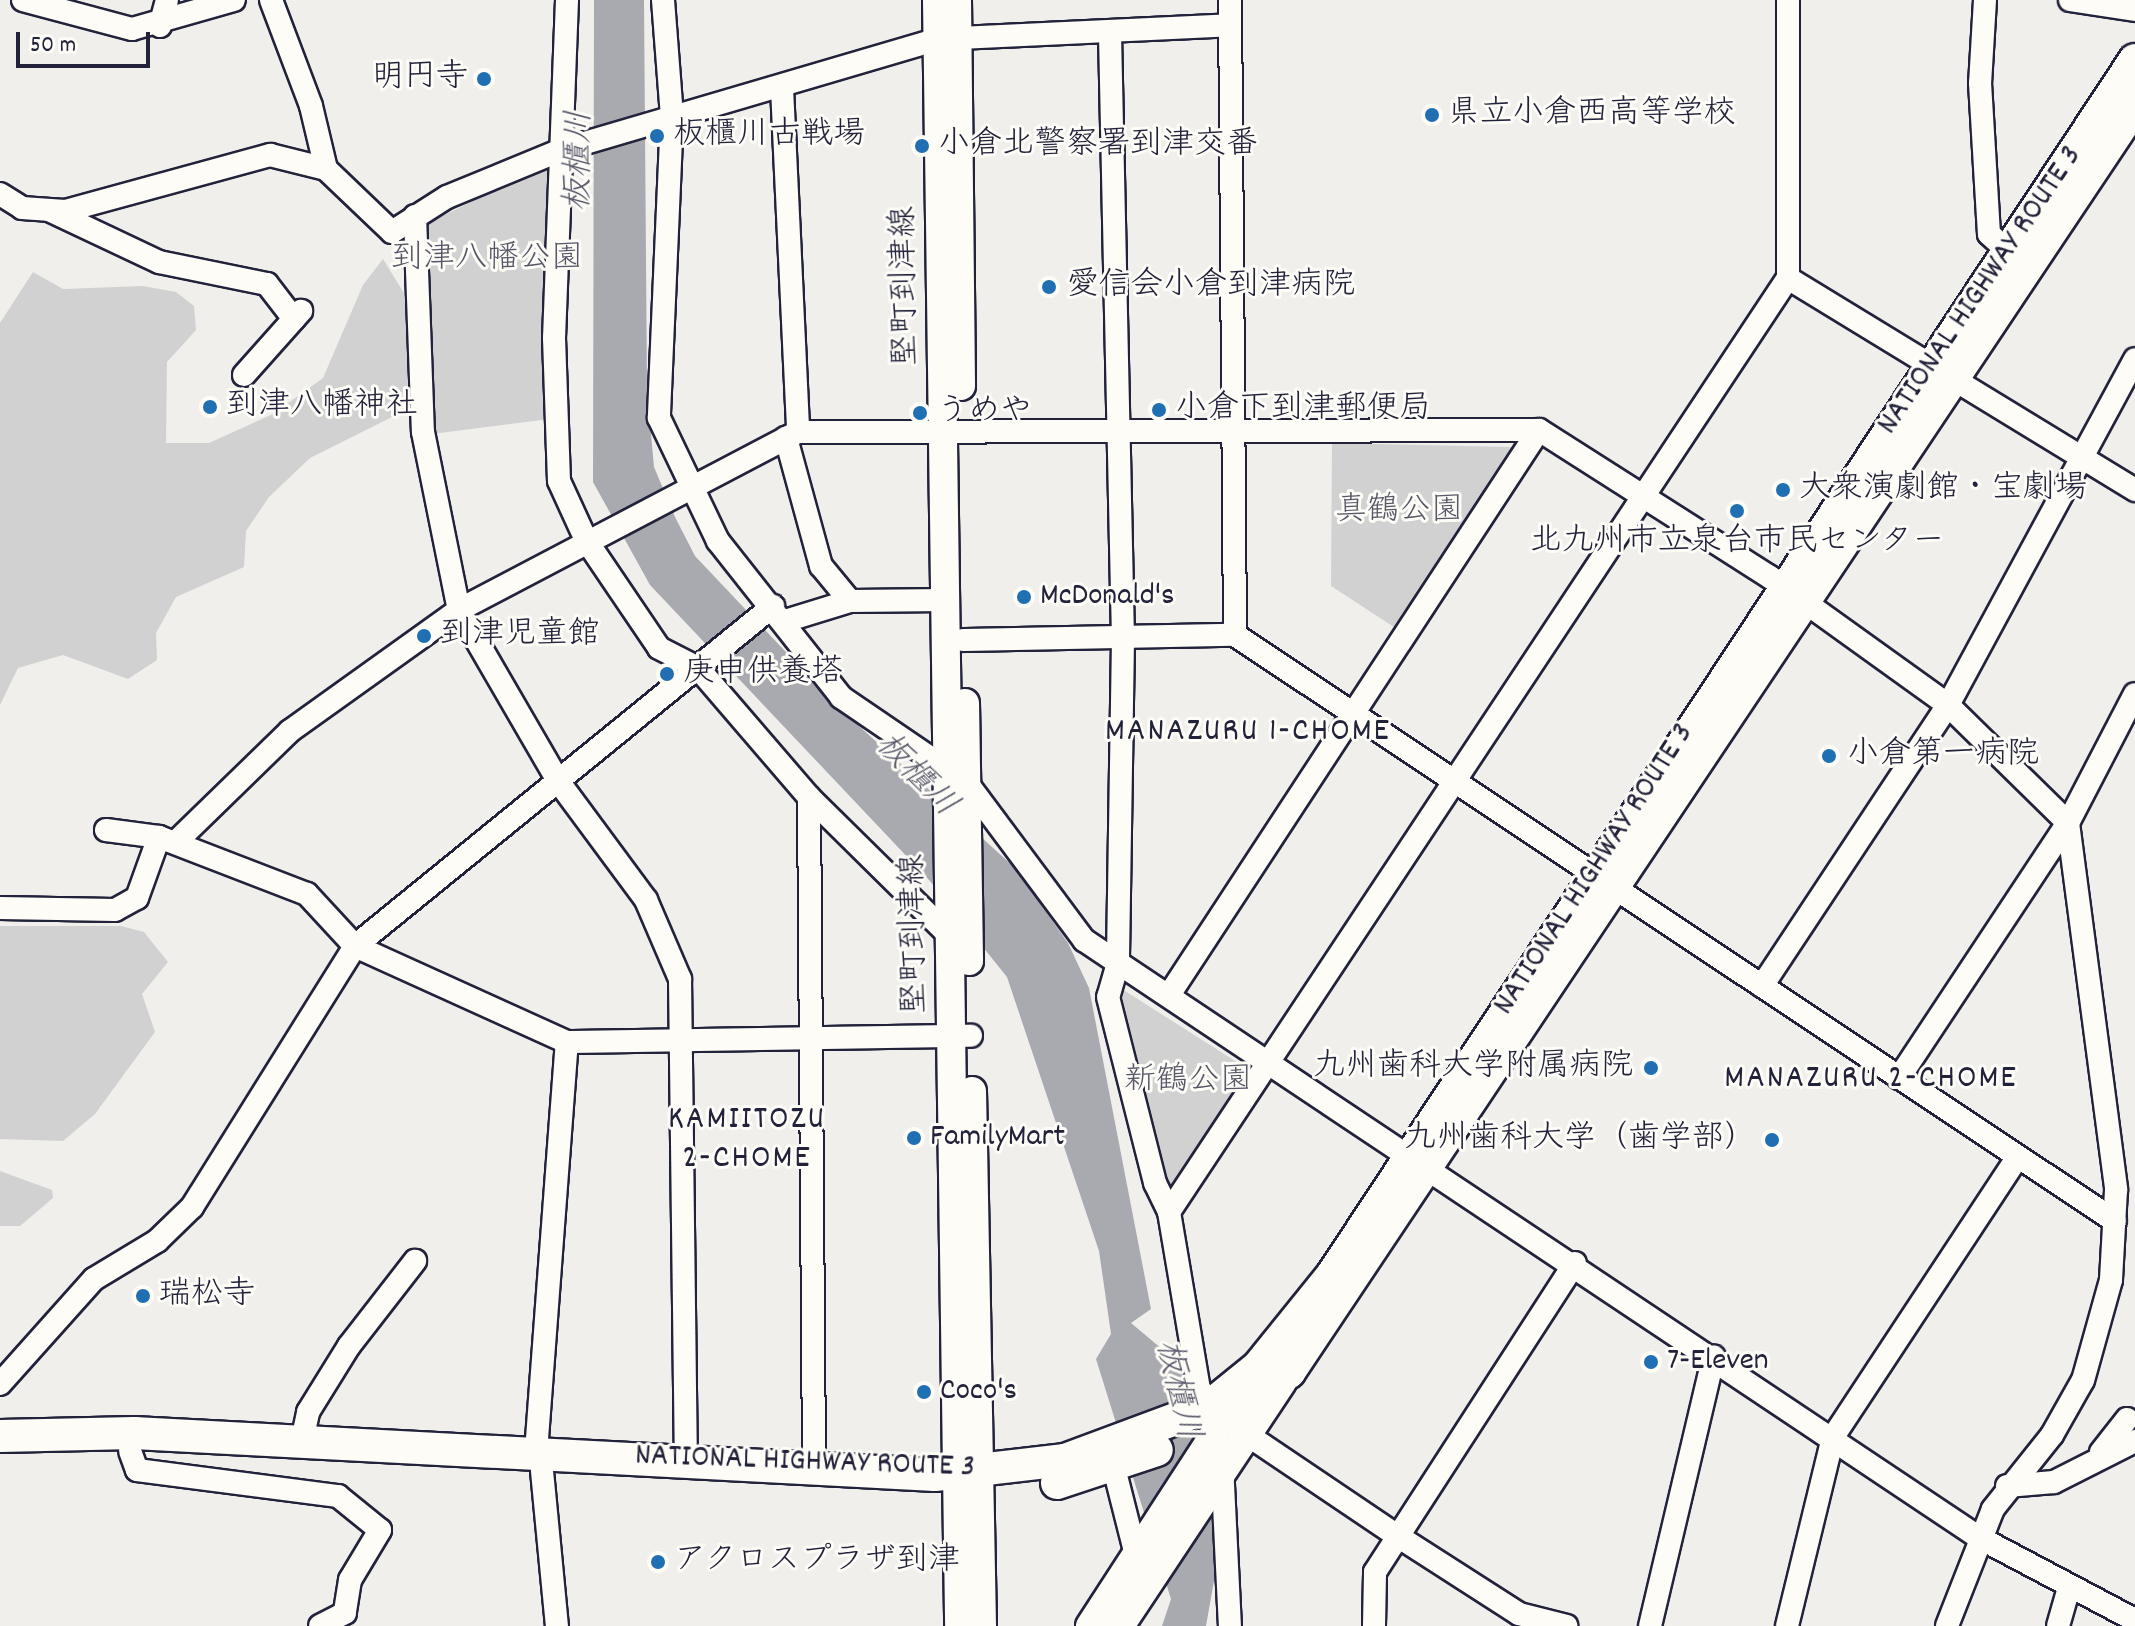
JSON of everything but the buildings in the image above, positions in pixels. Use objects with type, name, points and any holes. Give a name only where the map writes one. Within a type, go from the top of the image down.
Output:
[{"type":"highway","name":"NATIONAL HIGHWAY ROUTE 3","points":[[1940,376],[2008,251],[2135,60]]},
{"type":"highway","name":"NATIONAL HIGHWAY ROUTE 3","points":[[0,1453],[130,1451],[539,1461],[969,1483],[1122,1456],[1215,1421],[1274,1370],[1418,1160],[1940,376],[2135,106]]},
{"type":"highway","name":"NATIONAL HIGHWAY ROUTE 3","points":[[0,1436],[302,1441],[539,1461],[686,1460],[814,1467],[969,1483]]},
{"type":"main road","name":"堅町到津線","points":[[937,0],[948,38]]},
{"type":"main road","name":"堅町到津線","points":[[957,0],[948,38],[952,430],[963,640],[957,787],[956,933],[961,1037],[969,1483],[982,1626]]},
{"type":"main road","name":"堅町到津線","points":[[952,430],[946,600],[957,787],[956,933]]},
{"type":"main road","points":[[1120,1626],[1206,1497],[1215,1421]]},
{"type":"main road","points":[[1090,1626],[1140,1550],[1209,1472]]},
{"type":"main road","name":"堅町到津線","points":[[959,1626],[969,1483]]},
{"type":"street","points":[[23,0],[100,24],[160,26],[234,0]]},
{"type":"street","points":[[160,26],[167,0]]},
{"type":"street","points":[[271,0],[311,106],[326,169]]},
{"type":"street","points":[[567,0],[569,147],[559,481],[586,540],[659,648],[703,664],[809,797],[956,933]]},
{"type":"street","points":[[663,0],[659,418],[686,485],[718,541],[771,616],[841,697],[957,787],[1070,925],[1118,963],[1575,1263],[1978,1537],[2069,1588],[2135,1620]]},
{"type":"street","points":[[1230,0],[1235,635]]},
{"type":"street","points":[[1169,1212],[1265,1061],[1788,278],[1788,0]]},
{"type":"street","points":[[1985,0],[1980,83],[1989,234],[2008,251]]},
{"type":"street","points":[[2070,0],[2135,10]]},
{"type":"street","points":[[0,194],[22,208],[48,210],[146,192],[270,155],[326,169],[392,232],[415,216],[569,147],[948,38],[1110,34],[1230,25]]},
{"type":"street","points":[[1110,34],[1123,639],[1118,963],[1108,997],[1155,1183],[1169,1212],[1199,1389],[1215,1421],[1396,1535],[1519,1620],[1567,1626]]},
{"type":"street","points":[[782,88],[792,435],[821,566],[850,601]]},
{"type":"street","points":[[48,210],[159,262],[267,284],[298,315],[244,375]]},
{"type":"street","points":[[415,216],[423,432],[459,610],[558,781],[668,940],[680,979],[686,1460]]},
{"type":"street","points":[[1788,278],[2080,462],[2135,490]]},
{"type":"street","points":[[1762,986],[1948,705],[2135,359]]},
{"type":"street","points":[[0,908],[115,910],[137,898],[169,838],[290,731],[459,610],[686,485],[792,435],[952,430],[1117,430],[1232,436],[1539,430],[1793,594],[1948,705],[2068,823],[2115,1221],[2098,1346],[2052,1435],[2007,1486],[1978,1537],[1947,1626]]},
{"type":"street","points":[[1169,995],[1357,719],[1539,430]]},
{"type":"street","points":[[0,1384],[94,1279],[157,1241],[192,1207],[355,946],[703,664],[771,616],[850,601],[946,600]]},
{"type":"street","points":[[963,640],[1235,635],[2016,1159],[2115,1221]]},
{"type":"street","points":[[1899,1078],[2127,729],[2135,694]]},
{"type":"street","points":[[809,797],[805,1033],[814,1467]]},
{"type":"street","points":[[106,830],[169,838],[307,894],[355,946],[567,1042],[805,1033],[961,1037]]},
{"type":"street","points":[[557,1626],[539,1461],[567,1042]]},
{"type":"street","points":[[1787,1626],[1833,1437],[2016,1159]]},
{"type":"street","points":[[2115,1221],[2135,1198]]},
{"type":"street","points":[[302,1441],[308,1412],[349,1346],[415,1261]]},
{"type":"street","points":[[1374,1626],[1375,1572],[1396,1535],[1575,1263]]},
{"type":"street","points":[[1650,1626],[1714,1356]]},
{"type":"street","points":[[2096,1458],[2127,1419]]},
{"type":"street","points":[[2007,1486],[2054,1482],[2096,1458],[2135,1441]]},
{"type":"street","points":[[130,1451],[137,1470],[338,1496],[380,1530],[350,1580],[345,1613],[320,1626]]},
{"type":"street","points":[[1122,1456],[1140,1550]]},
{"type":"street","points":[[1209,1472],[1230,1626]]},
{"type":"street","points":[[2058,1626],[2069,1588]]},
{"type":"green space","name":"到津八幡公園","points":[[549,164],[555,176],[550,419],[432,434],[426,224]]},
{"type":"green space","points":[[383,259],[407,298],[408,409],[310,458],[269,497],[246,531],[244,567],[176,597],[156,633],[157,660],[128,679],[63,655],[18,668],[0,705],[0,323],[33,272],[63,289],[143,286],[176,292],[194,306],[196,330],[167,362],[166,443],[209,443],[273,414],[323,378],[363,285]]},
{"type":"green space","name":"真鶴公園","points":[[1332,443],[1511,447],[1516,459],[1400,631],[1331,586]]},
{"type":"green space","points":[[0,926],[121,926],[144,932],[168,962],[142,994],[155,1032],[95,1114],[63,1141],[0,1139]]},
{"type":"green space","name":"新鶴公園","points":[[1122,989],[1251,1071],[1170,1189],[1120,996]]},
{"type":"green space","points":[[0,1171],[52,1190],[53,1198],[20,1226],[0,1226]]},
{"type":"water","name":"板櫃川","points":[[594,0],[644,0],[647,390],[654,467],[675,517],[695,556],[837,706],[1014,867],[1068,943],[1089,988],[1151,1309],[1131,1323],[1181,1365],[1218,1558],[1206,1626],[1162,1626],[1171,1599],[1096,1359],[1111,1334],[1099,1251],[1007,977],[930,881],[650,585],[593,482]]},
{"type":"place","name":"明円寺","points":[[484,79]]},
{"type":"place","name":"県立小倉西高等学校","points":[[1432,115]]},
{"type":"place","name":"板櫃川古戦場","points":[[657,136]]},
{"type":"place","name":"小倉北警察署到津交番","points":[[922,146]]},
{"type":"place","name":"愛信会小倉到津病院","points":[[1049,287]]},
{"type":"place","name":"到津八幡神社","points":[[210,407]]},
{"type":"place","name":"小倉下到津郵便局","points":[[1159,410]]},
{"type":"place","name":"うめや","points":[[920,413]]},
{"type":"place","name":"大衆演劇館・宝劇場","points":[[1783,490]]},
{"type":"place","name":"北九州市立泉台市民センター","points":[[1737,511]]},
{"type":"place","name":"McDonald's","points":[[1024,597]]},
{"type":"place","name":"到津児童館","points":[[424,636]]},
{"type":"place","name":"庚申供養塔","points":[[667,674]]},
{"type":"place","name":"小倉第一病院","points":[[1829,756]]},
{"type":"place","name":"九州歯科大学附属病院","points":[[1651,1068]]},
{"type":"place","name":"FamilyMart","points":[[914,1138]]},
{"type":"place","name":"九州歯科大学（歯学部）","points":[[1772,1140]]},
{"type":"place","name":"瑞松寺","points":[[143,1296]]},
{"type":"place","name":"7-Eleven","points":[[1651,1362]]},
{"type":"place","name":"Coco's","points":[[924,1392]]},
{"type":"place","name":"アクロスプラザ到津","points":[[658,1562]]},
{"type":"district","name":"MANAZURU 1-CHOME","points":[[1248,733]]},
{"type":"district","name":"MANAZURU 2-CHOME","points":[[1871,1080]]},
{"type":"district","name":"KAMIITOZU 2-CHOME","points":[[747,1140]]}]
